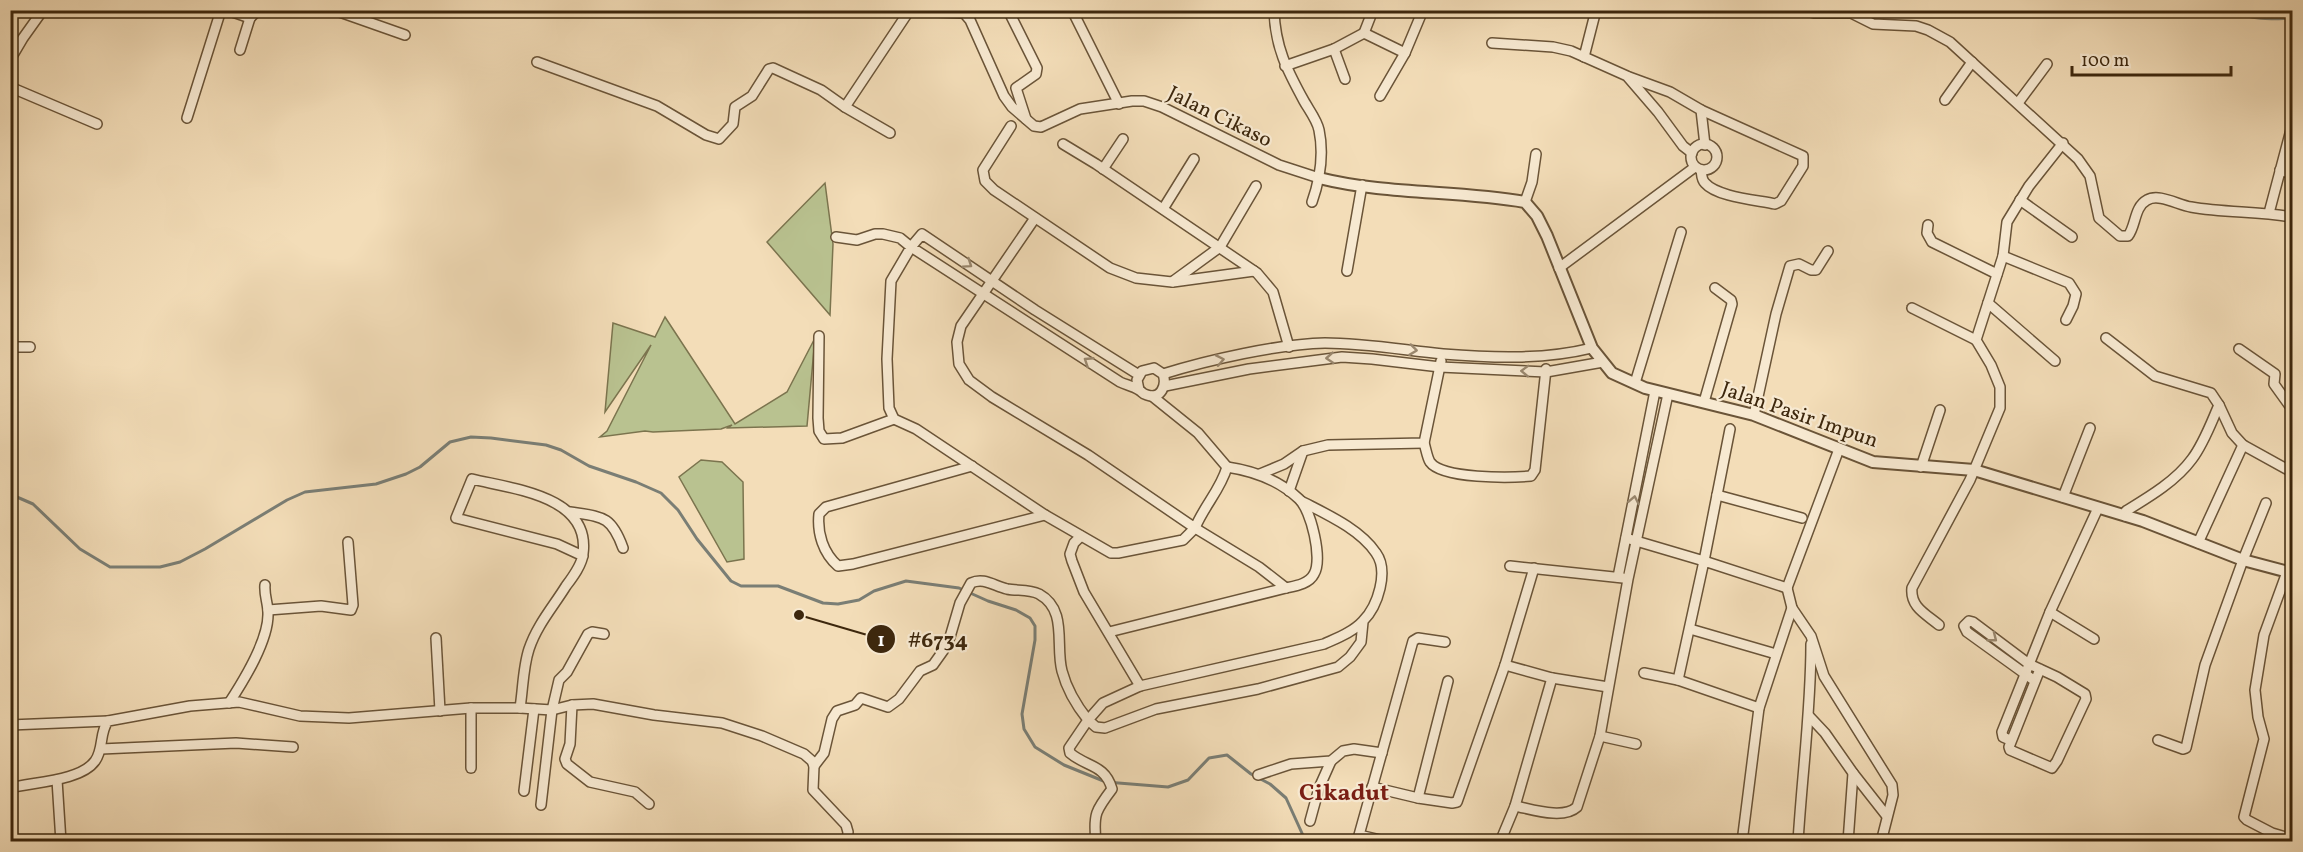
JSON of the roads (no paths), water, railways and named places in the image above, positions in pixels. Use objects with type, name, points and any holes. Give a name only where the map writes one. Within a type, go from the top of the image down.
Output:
[{"type":"street","points":[[10,60],[22,38],[43,10]]},
{"type":"street","points":[[187,118],[221,10]]},
{"type":"street","points":[[227,10],[250,18]]},
{"type":"street","points":[[240,50],[250,18],[258,10]]},
{"type":"street","points":[[334,10],[405,35]]},
{"type":"street","points":[[886,10],[960,12],[967,16],[1004,96],[1012,108],[1027,122]]},
{"type":"street","points":[[1008,10],[1037,68],[1036,74],[1016,88],[1027,122]]},
{"type":"street","points":[[1072,10],[1119,104]]},
{"type":"street","points":[[1274,10],[1277,45],[1285,66],[1318,127],[1321,148],[1320,178],[1312,202]]},
{"type":"street","points":[[1285,66],[1334,49],[1364,33],[1373,10]]},
{"type":"street","points":[[1380,96],[1405,53],[1423,10]]},
{"type":"street","points":[[1584,57],[1596,10]]},
{"type":"street","points":[[1803,10],[1814,13],[1851,13],[1873,24],[1916,26],[1950,42],[2063,143],[2090,176],[2099,218],[2120,236],[2128,236],[2138,210],[2144,201],[2151,198],[2192,207],[2292,217]]},
{"type":"street","points":[[845,107],[909,11]]},
{"type":"street","points":[[1364,33],[1405,53]]},
{"type":"street","points":[[1492,43],[1552,47],[1571,51],[1670,92],[1701,110],[1803,156],[1803,166],[1781,201],[1775,204],[1725,194],[1710,188],[1692,161],[1695,148],[1705,144]]},
{"type":"street","points":[[1334,49],[1345,79]]},
{"type":"street","points":[[537,62],[657,106],[715,139],[719,139],[733,124],[735,106],[752,96],[769,69],[773,68],[821,90],[890,133]]},
{"type":"street","points":[[1945,100],[1972,62]]},
{"type":"street","points":[[2018,102],[2047,64]]},
{"type":"street","points":[[1627,76],[1683,146],[1692,153]]},
{"type":"street","points":[[10,87],[97,124]]},
{"type":"street","name":"Jalan Cikaso","points":[[1027,122],[1041,128],[1071,112],[1144,101],[1280,165],[1320,178]]},
{"type":"street","points":[[1701,110],[1705,144]]},
{"type":"street","points":[[1011,126],[983,170],[983,177],[994,190],[1110,268],[1136,278],[1172,282],[1254,271]]},
{"type":"street","points":[[2269,213],[2292,126]]},
{"type":"street","points":[[1103,168],[1123,139]]},
{"type":"street","points":[[1976,340],[2003,256],[2007,222],[2020,200],[2063,143]]},
{"type":"street","points":[[1063,144],[1103,168],[1254,271],[1273,292],[1289,347]]},
{"type":"street","points":[[1559,268],[1698,168],[1711,168],[1717,159],[1714,149],[1705,144]]},
{"type":"street","points":[[1320,178],[1403,191],[1498,197],[1525,202],[1532,182],[1536,154]]},
{"type":"street","points":[[1163,209],[1194,159]]},
{"type":"street","points":[[2280,170],[2292,174]]},
{"type":"street","points":[[1347,271],[1362,185]]},
{"type":"street","points":[[1172,282],[1220,247],[1256,186]]},
{"type":"street","points":[[2020,200],[2072,237]]},
{"type":"street","name":"Jalan Pasir Impun","points":[[1525,202],[1537,216],[1548,236],[1592,348],[1612,373],[1656,391],[1754,415],[1873,462],[1974,470],[2125,516],[2243,560],[2290,573]]},
{"type":"street","points":[[1035,218],[961,326],[957,342],[959,364],[969,380],[992,397],[1088,455],[1196,528],[1259,567],[1286,588]]},
{"type":"street","points":[[1928,225],[1927,232],[1932,242],[1997,274]]},
{"type":"street","points":[[1635,383],[1681,232]]},
{"type":"street","points":[[836,237],[857,240],[883,234],[900,238],[1120,382],[1145,395],[1152,396],[1198,433],[1227,467],[1260,474],[1289,490],[1301,501],[1337,521],[1365,541],[1378,555],[1383,573],[1373,608],[1363,622],[1352,631],[1324,644],[1140,686],[1102,703],[1069,748],[1070,753],[1095,765],[1110,784],[1096,810],[1095,842]]},
{"type":"street","points":[[1138,375],[1035,310],[922,234],[911,247],[891,281],[888,305],[889,408],[894,419],[916,429],[1045,515],[1104,550],[1118,553],[1183,540],[1196,528],[1200,515],[1214,495],[1227,467]]},
{"type":"street","points":[[1754,415],[1776,314],[1790,266],[1799,264],[1816,270],[1828,251]]},
{"type":"street","points":[[2003,256],[2069,283],[2076,294],[2066,320]]},
{"type":"street","points":[[1704,402],[1732,304],[1731,300],[1714,288]]},
{"type":"street","points":[[1988,303],[2055,361]]},
{"type":"street","points":[[1912,308],[1976,340],[1991,365],[2000,387],[2000,408],[1974,470],[1912,588],[1911,596],[1916,607],[1939,625]]},
{"type":"street","points":[[819,336],[818,418],[819,431],[824,439],[842,438],[894,419]]},
{"type":"street","points":[[2106,338],[2155,376],[2211,393],[2232,433],[2243,445],[2292,472]]},
{"type":"street","points":[[1163,374],[1289,347],[1324,343],[1376,346],[1442,354],[1546,358],[1592,348]]},
{"type":"street","points":[[10,346],[30,347]]},
{"type":"street","points":[[2239,349],[2275,374],[2274,384],[2292,409]]},
{"type":"street","points":[[1442,354],[1424,443],[1429,462],[1441,471],[1460,475],[1531,476],[1535,470],[1546,358]]},
{"type":"street","points":[[1165,386],[1229,373],[1326,358],[1372,359],[1440,367],[1546,372],[1603,362]]},
{"type":"street","points":[[1139,390],[1138,375],[1142,370],[1154,368],[1163,374],[1165,386],[1162,391],[1152,396]]},
{"type":"street","points":[[1618,578],[1656,391]]},
{"type":"street","points":[[1515,806],[1554,812],[1573,811],[1577,807],[1600,736],[1628,579],[1668,394]]},
{"type":"street","points":[[2125,516],[2126,511],[2165,486],[2192,459],[2219,405]]},
{"type":"street","points":[[1921,466],[1940,410]]},
{"type":"street","points":[[2063,497],[2090,428]]},
{"type":"street","points":[[1678,680],[1730,429]]},
{"type":"street","points":[[1647,431],[1660,434]]},
{"type":"street","points":[[1260,474],[1284,464],[1303,451],[1329,445],[1424,443]]},
{"type":"street","points":[[2198,543],[2243,445]]},
{"type":"street","points":[[1839,449],[1787,588],[1792,609],[1811,636],[1824,676],[1892,785],[1893,795],[1886,815],[1881,842]]},
{"type":"street","points":[[1289,490],[1303,451]]},
{"type":"street","points":[[972,466],[826,507],[819,514],[818,527],[831,560],[838,566],[853,564],[1045,515]]},
{"type":"street","points":[[520,708],[529,650],[551,607],[566,588],[583,556],[583,530],[570,512],[560,505],[534,495],[472,479],[456,518],[556,544],[583,556]]},
{"type":"street","points":[[1717,495],[1802,518]]},
{"type":"street","points":[[1109,632],[1304,583],[1314,574],[1317,563],[1309,514],[1301,501]]},
{"type":"street","points":[[2158,740],[2186,748],[2205,665],[2266,503]]},
{"type":"street","points":[[2010,740],[2003,738],[2002,732],[2050,612],[2098,508]]},
{"type":"street","points":[[570,512],[606,519],[616,530],[623,548]]},
{"type":"street","points":[[583,530],[596,517]]},
{"type":"street","points":[[1081,536],[1074,543],[1070,554],[1084,592],[1140,686]]},
{"type":"street","points":[[1626,538],[1787,588]]},
{"type":"street","points":[[268,610],[321,606],[351,610],[353,605],[348,542]]},
{"type":"street","points":[[1510,566],[1628,579]]},
{"type":"street","points":[[1372,787],[1418,798],[1452,803],[1457,801],[1534,568]]},
{"type":"street","points":[[2290,573],[2264,635],[2255,690],[2258,717],[2264,740],[2244,817],[2272,833],[2292,839]]},
{"type":"street","points":[[814,766],[824,753],[832,718],[837,711],[855,705],[861,698],[888,707],[899,699],[920,671],[933,665],[950,637],[967,588],[976,580],[1006,589],[1034,592],[1045,598],[1059,622],[1061,669],[1067,687],[1088,720],[1096,727],[1105,728],[1156,709],[1258,689],[1338,667],[1350,657],[1361,642],[1363,622]]},
{"type":"street","points":[[229,703],[259,650],[265,632],[268,610],[265,601],[265,585]]},
{"type":"street","points":[[1742,842],[1759,708],[1792,609]]},
{"type":"street","points":[[2050,612],[2094,639]]},
{"type":"street","points":[[2035,681],[1967,632],[1965,623],[1973,622],[2029,664],[2040,669],[2083,692],[2086,699],[2052,768],[2010,750],[2010,740],[2035,681],[2040,669]]},
{"type":"street","points":[[1690,629],[1776,654]]},
{"type":"street","points":[[541,805],[552,710],[559,680],[567,672],[588,634],[592,632],[604,634]]},
{"type":"street","points":[[1798,842],[1802,774],[1809,716],[1811,636]]},
{"type":"street","points":[[436,638],[440,711]]},
{"type":"street","points":[[1389,842],[1358,838],[1413,641],[1418,638],[1445,642]]},
{"type":"street","points":[[1504,664],[1552,678],[1608,687]]},
{"type":"street","points":[[1644,673],[1678,680],[1759,708]]},
{"type":"street","points":[[1500,842],[1515,806],[1552,678]]},
{"type":"street","points":[[1418,798],[1448,681]]},
{"type":"street","points":[[10,725],[108,721],[190,706],[229,703],[252,704],[300,716],[330,717],[382,716],[471,708],[552,710],[572,705],[593,704],[654,715],[722,723],[762,736],[804,754],[812,760],[814,766],[813,790],[846,825],[847,842]]},
{"type":"street","points":[[572,705],[570,744],[566,759],[569,767],[590,782],[635,792],[649,804]]},
{"type":"street","points":[[471,708],[471,768]]},
{"type":"street","points":[[524,791],[534,709]]},
{"type":"street","points":[[1809,716],[1825,733],[1886,815]]},
{"type":"street","points":[[10,788],[57,780],[88,769],[96,760],[101,749],[104,727],[108,721]]},
{"type":"street","points":[[1600,736],[1636,744]]},
{"type":"street","points":[[101,749],[236,743],[293,747]]},
{"type":"street","points":[[1310,821],[1319,788],[1331,761],[1343,751],[1354,749],[1382,753]]},
{"type":"street","points":[[1258,775],[1291,764],[1331,761]]},
{"type":"street","points":[[1848,842],[1853,773]]},
{"type":"street","points":[[57,780],[61,842]]},
{"type":"waterway","points":[[2234,10],[2255,18],[2292,18]]},
{"type":"waterway","points":[[10,494],[33,504],[80,549],[110,567],[160,567],[180,562],[287,500],[305,492],[376,484],[406,474],[420,467],[450,442],[471,437],[546,445],[561,450],[589,466],[661,493],[678,510],[697,539],[731,581],[741,586],[778,586],[823,603],[838,604],[859,600],[874,591],[906,581],[959,588],[1016,610],[1030,618],[1035,626],[1035,640],[1022,714],[1024,729],[1035,747],[1064,765],[1106,782],[1168,787],[1188,780],[1209,758],[1227,755],[1251,774],[1270,784],[1286,798],[1306,842]]},
{"type":"place","name":"#6734","points":[[799,615]]},
{"type":"district","name":"Cikadut","points":[[1344,792]]}]
